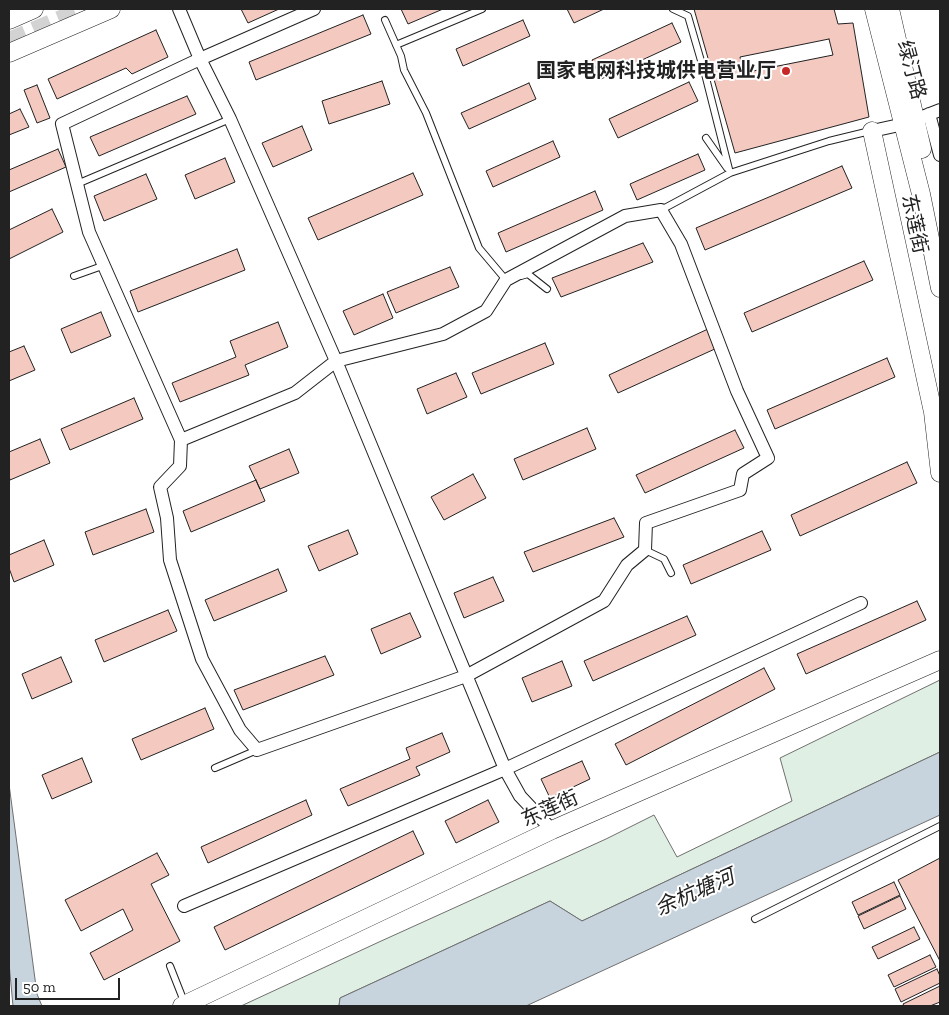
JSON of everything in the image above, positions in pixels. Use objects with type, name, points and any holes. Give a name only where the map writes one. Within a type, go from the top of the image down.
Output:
[{"type":"street","points":[[9,20],[34,9]]},
{"type":"street","points":[[9,53],[111,9]]},
{"type":"street","points":[[178,9],[230,119],[336,361],[505,769],[520,796],[552,830]]},
{"type":"street","points":[[181,440],[296,393],[336,361],[443,334],[486,311],[506,280],[625,216],[661,210],[681,244],[737,391],[768,458],[743,474],[740,490],[646,523],[645,550],[627,565],[604,601],[466,676],[257,750],[240,730],[202,659],[192,621],[170,560],[167,518],[160,486],[180,466],[181,440],[89,232],[62,124],[200,59],[314,9]]},
{"type":"street","name":"绿汀路","points":[[874,9],[922,117],[921,194],[940,288]]},
{"type":"street","name":"绿汀路","points":[[890,9],[922,117],[940,232]]},
{"type":"street","points":[[872,131],[922,117],[940,155]]},
{"type":"street","name":"东莲街","points":[[872,131],[933,412],[940,473]]},
{"type":"street","points":[[184,906],[505,769],[861,604]]},
{"type":"street","name":"东莲街","points":[[184,1005],[552,830],[940,660]]},
{"type":"lane","points":[[396,45],[482,9]]},
{"type":"lane","points":[[673,9],[688,16],[730,173]]},
{"type":"lane","points":[[385,20],[404,70],[426,112],[480,248],[506,280],[528,274],[547,289]]},
{"type":"lane","points":[[77,184],[230,119]]},
{"type":"lane","points":[[661,210],[730,173],[829,141],[872,131]]},
{"type":"lane","points":[[706,138],[730,173]]},
{"type":"lane","points":[[74,276],[105,265]]},
{"type":"lane","points":[[645,550],[664,559],[671,573]]},
{"type":"lane","points":[[215,768],[257,750]]},
{"type":"lane","points":[[755,920],[940,826]]},
{"type":"lane","points":[[170,966],[184,1005]]},
{"type":"green space","points":[[940,680],[940,752],[582,921],[550,901],[340,998],[339,1006],[241,1006],[606,839],[654,815],[677,857],[792,801],[780,758]]},
{"type":"water","name":"余杭塘河","points":[[940,752],[940,815],[526,1006],[339,1006],[340,998],[550,901],[582,921]]},
{"type":"water","points":[[9,784],[37,994],[42,1006],[13,1006],[9,963]]},
{"type":"building","points":[[241,9],[279,9],[248,23]]},
{"type":"building","points":[[401,9],[443,9],[408,24]]},
{"type":"building","points":[[567,9],[604,9],[574,23]]},
{"type":"building","name":"国家电网科技城供电营业厅","points":[[694,9],[834,9],[838,24],[853,23],[869,117],[735,153]]},
{"type":"building","points":[[363,15],[371,34],[256,80],[249,62]]},
{"type":"building","points":[[523,20],[530,36],[463,66],[456,49]]},
{"type":"building","points":[[672,23],[681,42],[601,79],[592,60]]},
{"type":"building","points":[[156,30],[168,57],[132,74],[126,68],[57,99],[48,79]]},
{"type":"building","points":[[829,39],[833,55],[743,73],[740,57]]},
{"type":"building","points":[[382,81],[390,104],[329,124],[322,101]]},
{"type":"building","points":[[689,82],[698,101],[618,138],[609,119]]},
{"type":"building","points":[[529,83],[536,99],[469,129],[461,113]]},
{"type":"building","points":[[37,85],[50,118],[37,123],[24,90]]},
{"type":"building","points":[[187,96],[196,114],[99,156],[90,137]]},
{"type":"building","points":[[20,109],[29,127],[9,135],[9,114]]},
{"type":"building","points":[[302,126],[312,150],[273,167],[262,143]]},
{"type":"building","points":[[553,141],[560,157],[493,187],[486,171]]},
{"type":"building","points":[[58,149],[66,167],[9,192],[9,170]]},
{"type":"building","points":[[698,154],[705,170],[637,200],[630,184]]},
{"type":"building","points":[[225,158],[235,182],[195,199],[185,175]]},
{"type":"building","points":[[842,166],[852,188],[705,250],[696,228]]},
{"type":"building","points":[[413,173],[423,195],[318,240],[308,218]]},
{"type":"building","points":[[146,174],[157,199],[104,221],[94,196]]},
{"type":"building","points":[[595,191],[603,210],[506,252],[498,233]]},
{"type":"building","points":[[52,209],[63,232],[9,259],[9,230]]},
{"type":"building","points":[[643,243],[653,262],[561,297],[552,278]]},
{"type":"building","points":[[237,249],[245,270],[138,312],[130,291]]},
{"type":"building","points":[[864,261],[873,280],[752,332],[744,313]]},
{"type":"building","points":[[450,267],[459,287],[396,313],[387,292]]},
{"type":"building","points":[[383,294],[393,318],[354,335],[343,311]]},
{"type":"building","points":[[101,312],[111,336],[71,353],[61,329]]},
{"type":"building","points":[[278,322],[288,347],[245,365],[249,375],[180,402],[172,383],[236,357],[230,341]]},
{"type":"building","points":[[708,329],[717,348],[618,393],[609,375]]},
{"type":"building","points":[[545,343],[554,364],[481,394],[472,373]]},
{"type":"building","points":[[24,346],[35,370],[9,381],[9,352]]},
{"type":"building","points":[[887,358],[895,377],[775,429],[767,410]]},
{"type":"building","points":[[456,373],[467,397],[427,414],[417,389]]},
{"type":"building","points":[[134,398],[143,419],[70,450],[61,429]]},
{"type":"building","points":[[587,428],[596,449],[523,480],[514,459]]},
{"type":"building","points":[[735,430],[744,448],[645,493],[636,475]]},
{"type":"building","points":[[40,439],[50,463],[10,480],[9,452]]},
{"type":"building","points":[[289,449],[299,473],[260,489],[249,466]]},
{"type":"building","points":[[907,462],[917,483],[800,536],[791,515]]},
{"type":"building","points":[[473,474],[486,498],[444,520],[431,497]]},
{"type":"building","points":[[256,480],[265,501],[191,532],[183,511]]},
{"type":"building","points":[[146,509],[154,532],[93,555],[85,532]]},
{"type":"building","points":[[614,518],[624,537],[533,572],[524,552]]},
{"type":"building","points":[[348,530],[358,554],[319,571],[308,546]]},
{"type":"building","points":[[762,531],[771,550],[691,584],[683,565]]},
{"type":"building","points":[[44,540],[54,565],[14,582],[9,568],[9,555]]},
{"type":"building","points":[[278,569],[287,591],[214,621],[205,600]]},
{"type":"building","points":[[493,577],[504,601],[464,618],[454,593]]},
{"type":"building","points":[[917,601],[926,620],[806,674],[797,654]]},
{"type":"building","points":[[168,610],[177,631],[104,662],[95,640]]},
{"type":"building","points":[[410,613],[421,637],[381,654],[371,629]]},
{"type":"building","points":[[687,616],[696,635],[593,681],[584,661]]},
{"type":"building","points":[[325,656],[334,675],[243,710],[234,690]]},
{"type":"building","points":[[61,657],[72,682],[32,699],[22,674]]},
{"type":"building","points":[[562,661],[572,686],[532,702],[522,678]]},
{"type":"building","points":[[764,668],[775,689],[626,765],[615,744]]},
{"type":"building","points":[[205,708],[214,729],[141,760],[132,739]]},
{"type":"building","points":[[442,733],[450,752],[416,767],[420,775],[348,806],[340,789],[410,759],[406,748]]},
{"type":"building","points":[[82,758],[92,782],[52,799],[42,775]]},
{"type":"building","points":[[582,761],[590,779],[550,798],[541,779]]},
{"type":"building","points":[[306,800],[312,815],[208,863],[201,847]]},
{"type":"building","points":[[488,800],[499,822],[456,843],[445,821]]},
{"type":"building","points":[[413,831],[424,854],[225,950],[214,927]]},
{"type":"building","points":[[157,853],[169,875],[151,884],[180,941],[104,980],[90,953],[133,930],[123,909],[81,931],[65,900]]},
{"type":"building","points":[[940,858],[940,961],[898,880]]},
{"type":"building","points":[[894,882],[900,895],[858,915],[852,902]]},
{"type":"building","points":[[900,896],[906,909],[864,929],[858,916]]},
{"type":"building","points":[[914,927],[920,939],[878,959],[872,947]]},
{"type":"building","points":[[930,955],[936,967],[894,987],[888,975]]},
{"type":"building","points":[[937,969],[940,983],[901,1002],[895,989]]},
{"type":"building","points":[[940,986],[940,1002],[930,1006],[904,1006],[903,1004]]},
{"type":"tunnel","points":[[9,41],[85,9]]},
{"type":"place","name":"国家电网科技城供电营业厅","points":[[786,71]]}]
